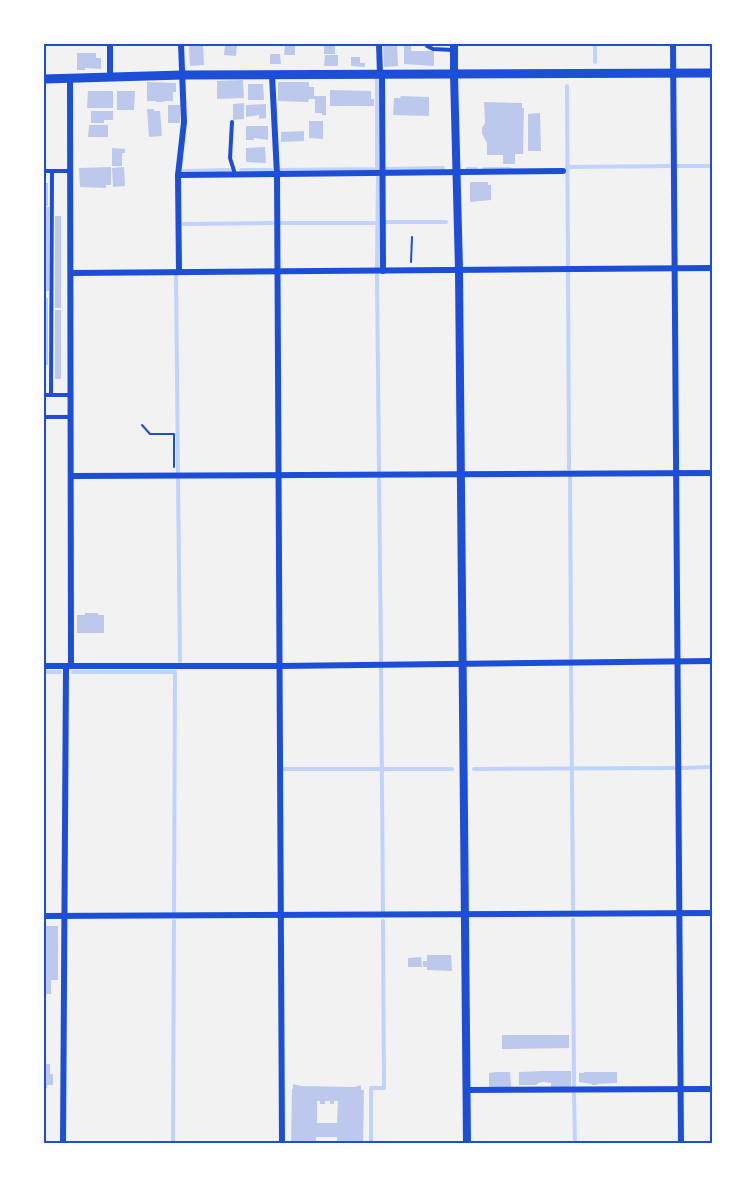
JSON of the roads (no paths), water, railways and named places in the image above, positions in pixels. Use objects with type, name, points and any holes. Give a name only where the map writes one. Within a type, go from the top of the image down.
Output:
[{"type":"main road","points":[[44,79],[182,75],[712,73]]},
{"type":"street","points":[[110,44],[110,78]]},
{"type":"street","points":[[179,272],[178,175],[184,122],[181,44]]},
{"type":"street","points":[[379,44],[383,271]]},
{"type":"street","points":[[673,44],[681,1143]]},
{"type":"street","points":[[454,47],[459,270],[467,1143]]},
{"type":"street","points":[[272,75],[277,174],[282,1143]]},
{"type":"street","points":[[63,1143],[71,476],[70,79]]},
{"type":"street","points":[[178,175],[563,171]]},
{"type":"street","points":[[71,273],[712,268]]},
{"type":"street","points":[[71,476],[712,472]]},
{"type":"street","points":[[44,666],[712,661]]},
{"type":"street","points":[[44,916],[712,913]]},
{"type":"street","points":[[466,1090],[712,1089]]},
{"type":"lane","points":[[427,44],[433,49],[454,47]]},
{"type":"lane","points":[[232,122],[230,158],[235,174]]},
{"type":"lane","points":[[44,171],[70,171]]},
{"type":"lane","points":[[51,395],[52,171]]},
{"type":"lane","points":[[44,395],[71,395]]},
{"type":"lane","points":[[44,417],[71,417]]},
{"type":"waterway","points":[[595,44],[595,62]]},
{"type":"waterway","points":[[281,170],[377,169],[377,80]]},
{"type":"waterway","points":[[567,86],[568,265]]},
{"type":"waterway","points":[[567,167],[669,166]]},
{"type":"waterway","points":[[677,166],[712,166]]},
{"type":"waterway","points":[[385,169],[443,168]]},
{"type":"waterway","points":[[467,169],[476,169]]},
{"type":"waterway","points":[[484,169],[510,169]]},
{"type":"waterway","points":[[184,171],[230,170]]},
{"type":"waterway","points":[[241,170],[271,170]]},
{"type":"waterway","points":[[377,268],[378,177]]},
{"type":"waterway","points":[[385,222],[446,222]]},
{"type":"waterway","points":[[184,224],[272,223]]},
{"type":"waterway","points":[[280,223],[378,223]]},
{"type":"waterway","points":[[568,273],[569,469]]},
{"type":"waterway","points":[[377,275],[379,471]]},
{"type":"waterway","points":[[176,276],[178,473]]},
{"type":"waterway","points":[[570,476],[571,658]]},
{"type":"waterway","points":[[379,478],[381,660]]},
{"type":"waterway","points":[[178,479],[180,661]]},
{"type":"waterway","points":[[571,665],[573,909]]},
{"type":"waterway","points":[[381,668],[383,911]]},
{"type":"waterway","points":[[44,672],[60,672]]},
{"type":"waterway","points":[[73,672],[175,672],[174,911]]},
{"type":"waterway","points":[[681,768],[712,767]]},
{"type":"waterway","points":[[474,769],[674,768]]},
{"type":"waterway","points":[[284,769],[452,769]]},
{"type":"waterway","points":[[573,920],[574,1087]]},
{"type":"waterway","points":[[173,1144],[174,921]]},
{"type":"waterway","points":[[371,1144],[371,1088],[384,1088],[383,921]]},
{"type":"waterway","points":[[574,1094],[575,1144]]}]
